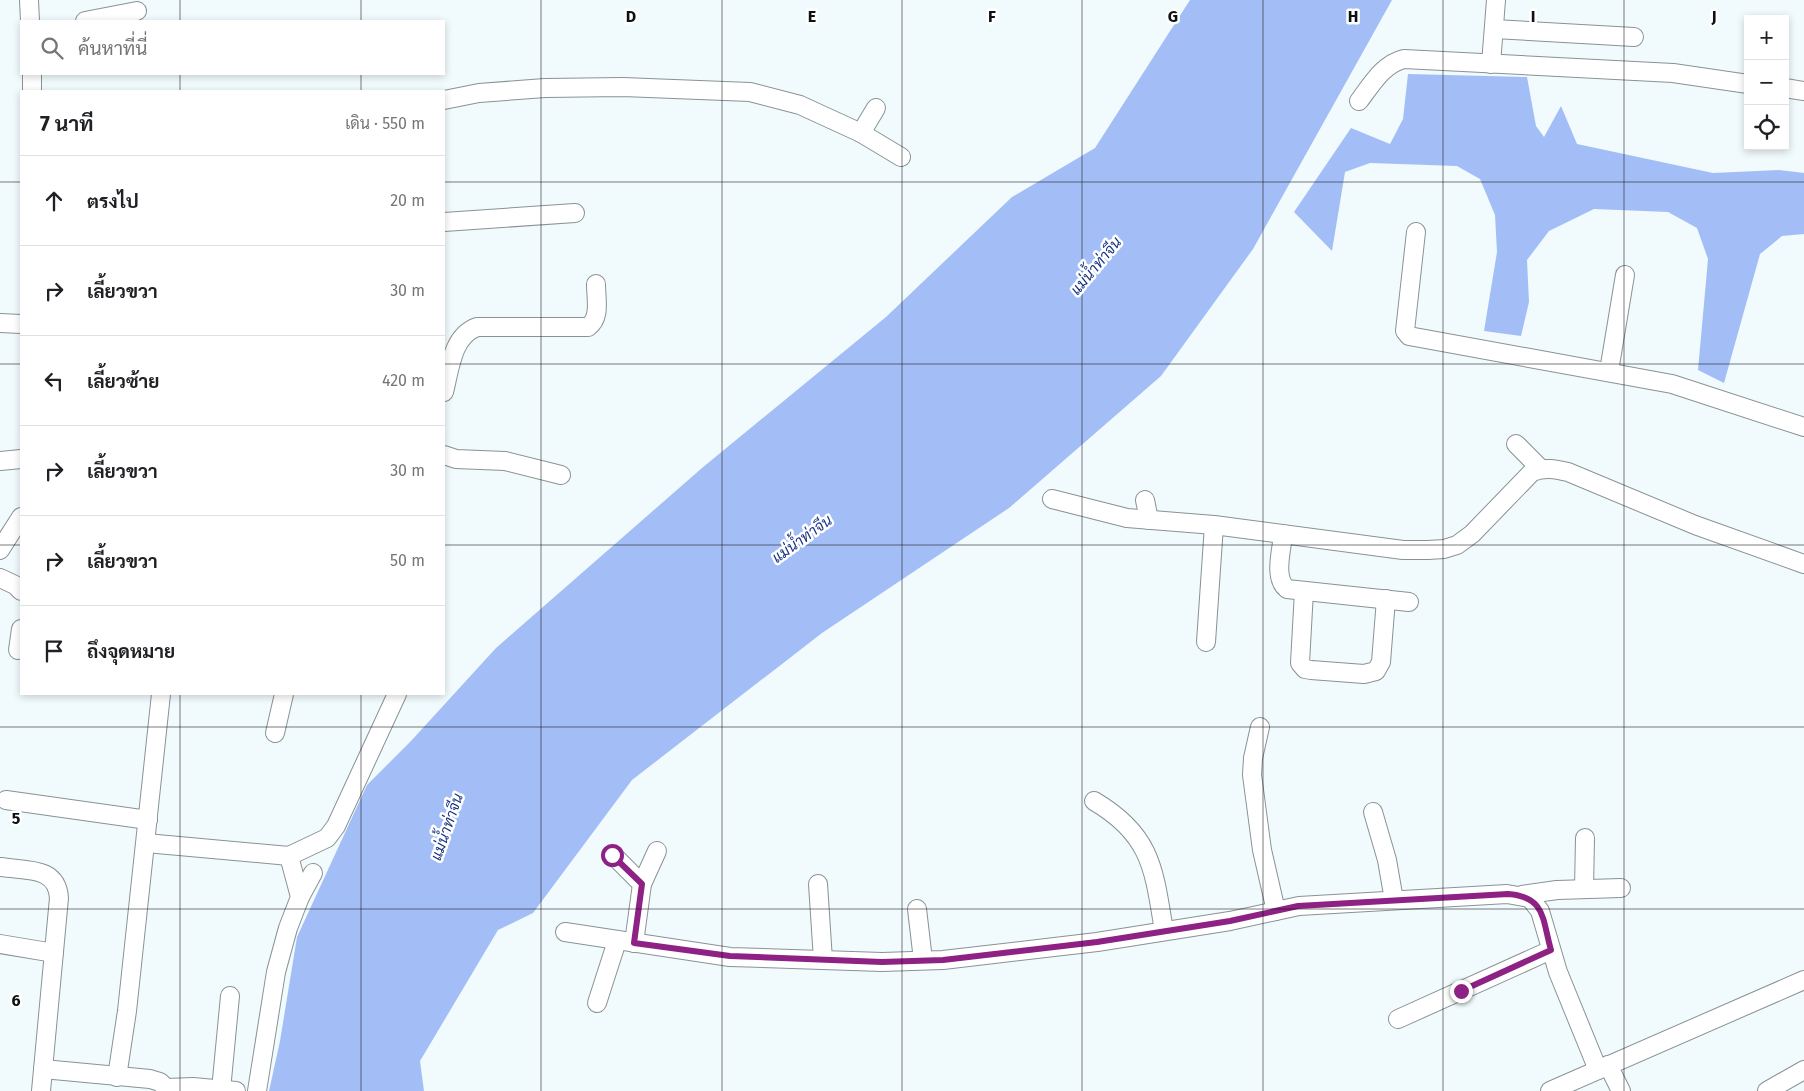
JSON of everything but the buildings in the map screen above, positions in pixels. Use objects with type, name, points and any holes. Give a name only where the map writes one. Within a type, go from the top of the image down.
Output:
[{"type":"street","points":[[30,0],[30,20]]},
{"type":"street","points":[[1491,64],[1496,0]]},
{"type":"street","points":[[90,20],[138,11]]},
{"type":"street","points":[[1494,29],[1634,37]]},
{"type":"street","points":[[1359,101],[1385,67],[1404,59],[1673,74],[1744,83]]},
{"type":"street","points":[[32,75],[32,90]]},
{"type":"street","points":[[445,100],[479,94],[545,88],[623,87],[750,92],[800,105],[861,132],[902,156]]},
{"type":"street","points":[[1789,89],[1804,91]]},
{"type":"street","points":[[861,132],[876,108]]},
{"type":"street","points":[[445,222],[575,214]]},
{"type":"street","points":[[1416,232],[1405,330],[1409,336],[1609,371],[1681,386],[1804,428]]},
{"type":"street","points":[[1609,371],[1625,275]]},
{"type":"street","points":[[445,388],[456,348],[467,330],[477,327],[588,327],[597,317],[596,284]]},
{"type":"street","points":[[0,322],[20,324]]},
{"type":"street","points":[[1516,444],[1541,469]]},
{"type":"street","points":[[445,455],[456,459],[505,462],[561,475]]},
{"type":"street","points":[[0,462],[20,459]]},
{"type":"street","points":[[1052,499],[1102,513],[1148,520],[1214,525],[1404,550],[1444,549],[1457,545],[1472,534],[1532,472],[1541,469],[1568,472],[1695,526],[1804,564]]},
{"type":"street","points":[[1144,500],[1148,520]]},
{"type":"street","points":[[0,550],[20,519]]},
{"type":"street","points":[[1206,642],[1214,525]]},
{"type":"street","points":[[1283,534],[1280,576],[1282,584],[1287,589],[1409,602]]},
{"type":"street","points":[[0,578],[15,585],[20,590]]},
{"type":"street","points":[[1304,591],[1300,663],[1305,669],[1311,670],[1364,674],[1376,671],[1381,662],[1386,600]]},
{"type":"street","points":[[18,650],[20,636]]},
{"type":"street","points":[[118,1077],[146,843],[161,695]]},
{"type":"street","points":[[275,733],[284,695]]},
{"type":"street","points":[[146,843],[289,856],[327,838],[336,826],[397,695]]},
{"type":"street","points":[[1260,727],[1253,758],[1252,775],[1262,850],[1276,911]]},
{"type":"street","points":[[6,800],[148,820]]},
{"type":"street","points":[[1094,801],[1116,814],[1134,833],[1147,854],[1154,871],[1164,931]]},
{"type":"street","points":[[1373,812],[1387,860],[1394,900]]},
{"type":"street","points":[[1584,889],[1585,838]]},
{"type":"street","points":[[597,1003],[625,942],[642,884],[657,851]]},
{"type":"street","points":[[612,855],[642,884]]},
{"type":"street","points":[[289,856],[300,897]]},
{"type":"street","points":[[0,867],[39,872],[52,878],[58,885],[59,898],[41,1091]]},
{"type":"street","points":[[257,1091],[276,972],[288,928],[300,897],[313,873]]},
{"type":"street","points":[[818,884],[823,960]]},
{"type":"street","points":[[565,932],[730,956],[823,960],[923,960],[1097,942],[1230,921],[1298,906],[1622,888]]},
{"type":"street","points":[[1522,895],[1530,898],[1540,911],[1551,950],[1603,1067],[1621,1091]]},
{"type":"street","points":[[917,909],[923,960]]},
{"type":"street","points":[[0,944],[54,953]]},
{"type":"street","points":[[1398,1019],[1551,950]]},
{"type":"street","points":[[1550,1091],[1804,980]]},
{"type":"street","points":[[43,1069],[150,1079],[160,1082],[166,1089],[228,1090],[230,996]]},
{"type":"street","points":[[1767,1091],[1804,1070]]},
{"type":"water","name":"แม่น้ำท่าจีน","points":[[1190,0],[1392,0],[1253,249],[1161,376],[1009,508],[822,633],[632,780],[533,913],[498,930],[420,1061],[424,1091],[269,1091],[280,1041],[297,937],[367,785],[411,741],[496,648],[702,468],[886,317],[1012,197],[1095,148]]},
{"type":"water","points":[[1408,74],[1527,77],[1536,126],[1544,137],[1561,106],[1577,144],[1713,173],[1779,170],[1804,173],[1804,234],[1782,236],[1760,254],[1724,383],[1698,370],[1708,259],[1697,228],[1668,212],[1594,209],[1549,231],[1527,260],[1529,302],[1521,336],[1484,331],[1497,252],[1495,215],[1480,179],[1457,166],[1370,163],[1345,172],[1332,251],[1294,212],[1351,128],[1390,144],[1403,119]]},
{"type":"route","points":[[612,855],[642,884],[634,943],[730,956],[808,960],[882,962],[943,960],[1097,942],[1230,921],[1298,906],[1508,894],[1522,895],[1530,898],[1540,911],[1551,950],[1461,991]]}]
